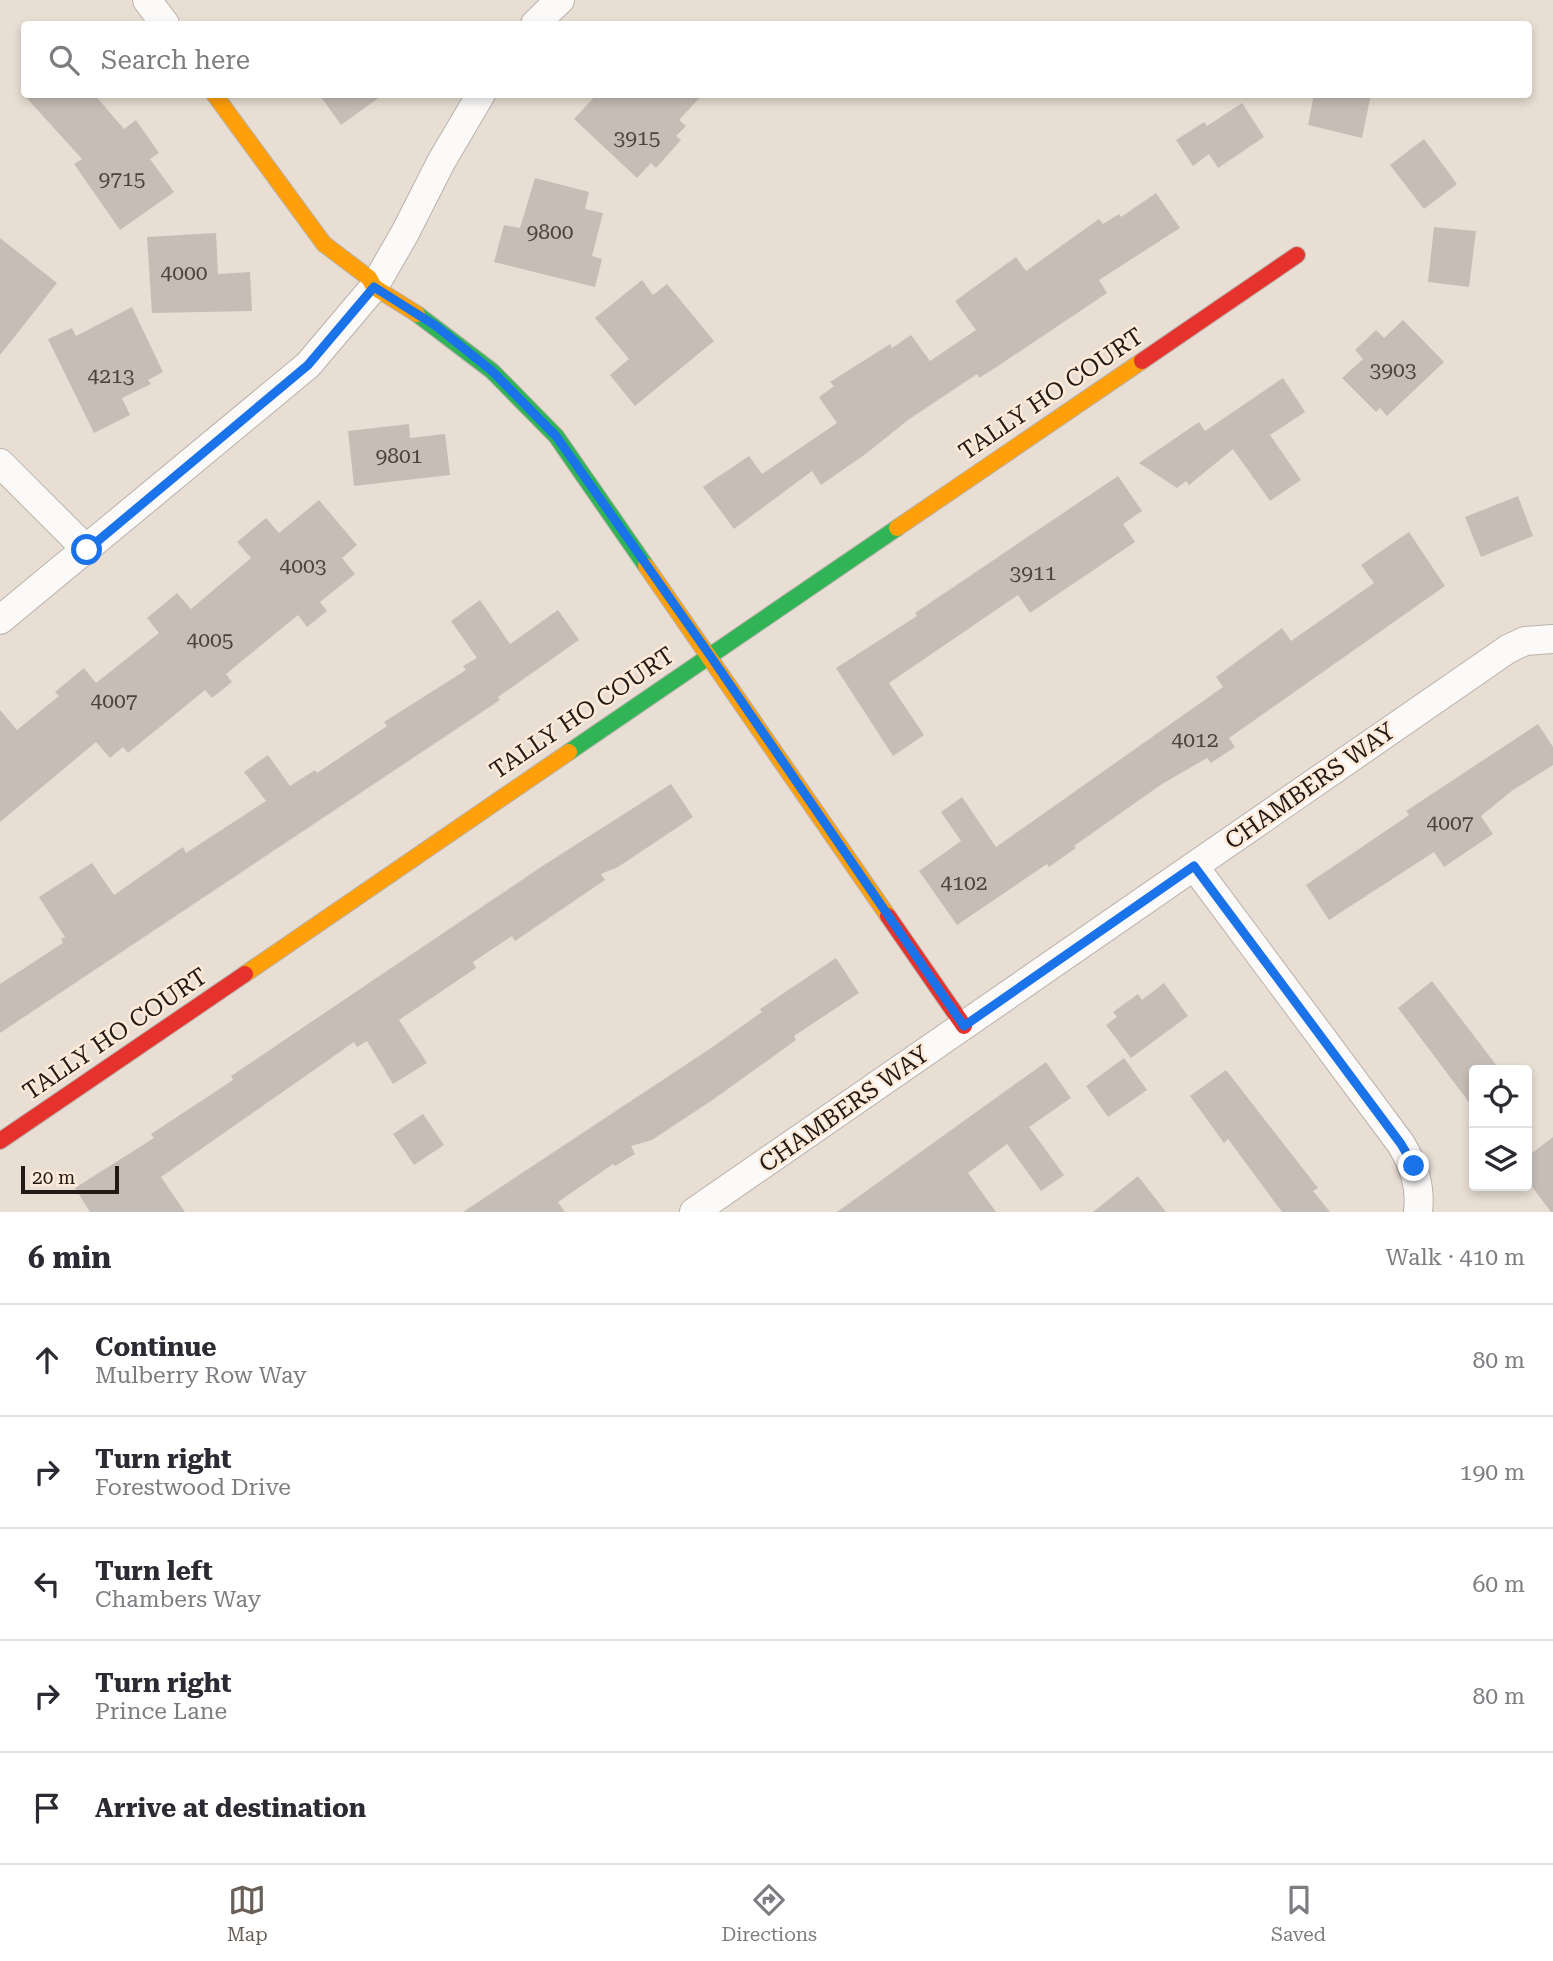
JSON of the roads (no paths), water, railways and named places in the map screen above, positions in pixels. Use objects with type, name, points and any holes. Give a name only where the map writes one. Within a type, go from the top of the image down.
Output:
[{"type":"street","points":[[147,0],[163,21]]},
{"type":"street","points":[[538,21],[559,0]]},
{"type":"street","points":[[218,98],[324,244],[369,278],[374,287],[436,326],[492,371],[556,436],[964,1026]]},
{"type":"street","points":[[0,620],[308,365],[374,287],[479,98]]},
{"type":"street","name":"TALLY HO COURT","points":[[0,1141],[709,654],[1297,256]]},
{"type":"street","points":[[0,463],[87,550]]},
{"type":"street","name":"CHAMBERS WAY","points":[[694,1212],[1508,649],[1525,641],[1553,639]]},
{"type":"street","points":[[1194,866],[1401,1144],[1414,1166],[1420,1197],[1418,1212]]}]
